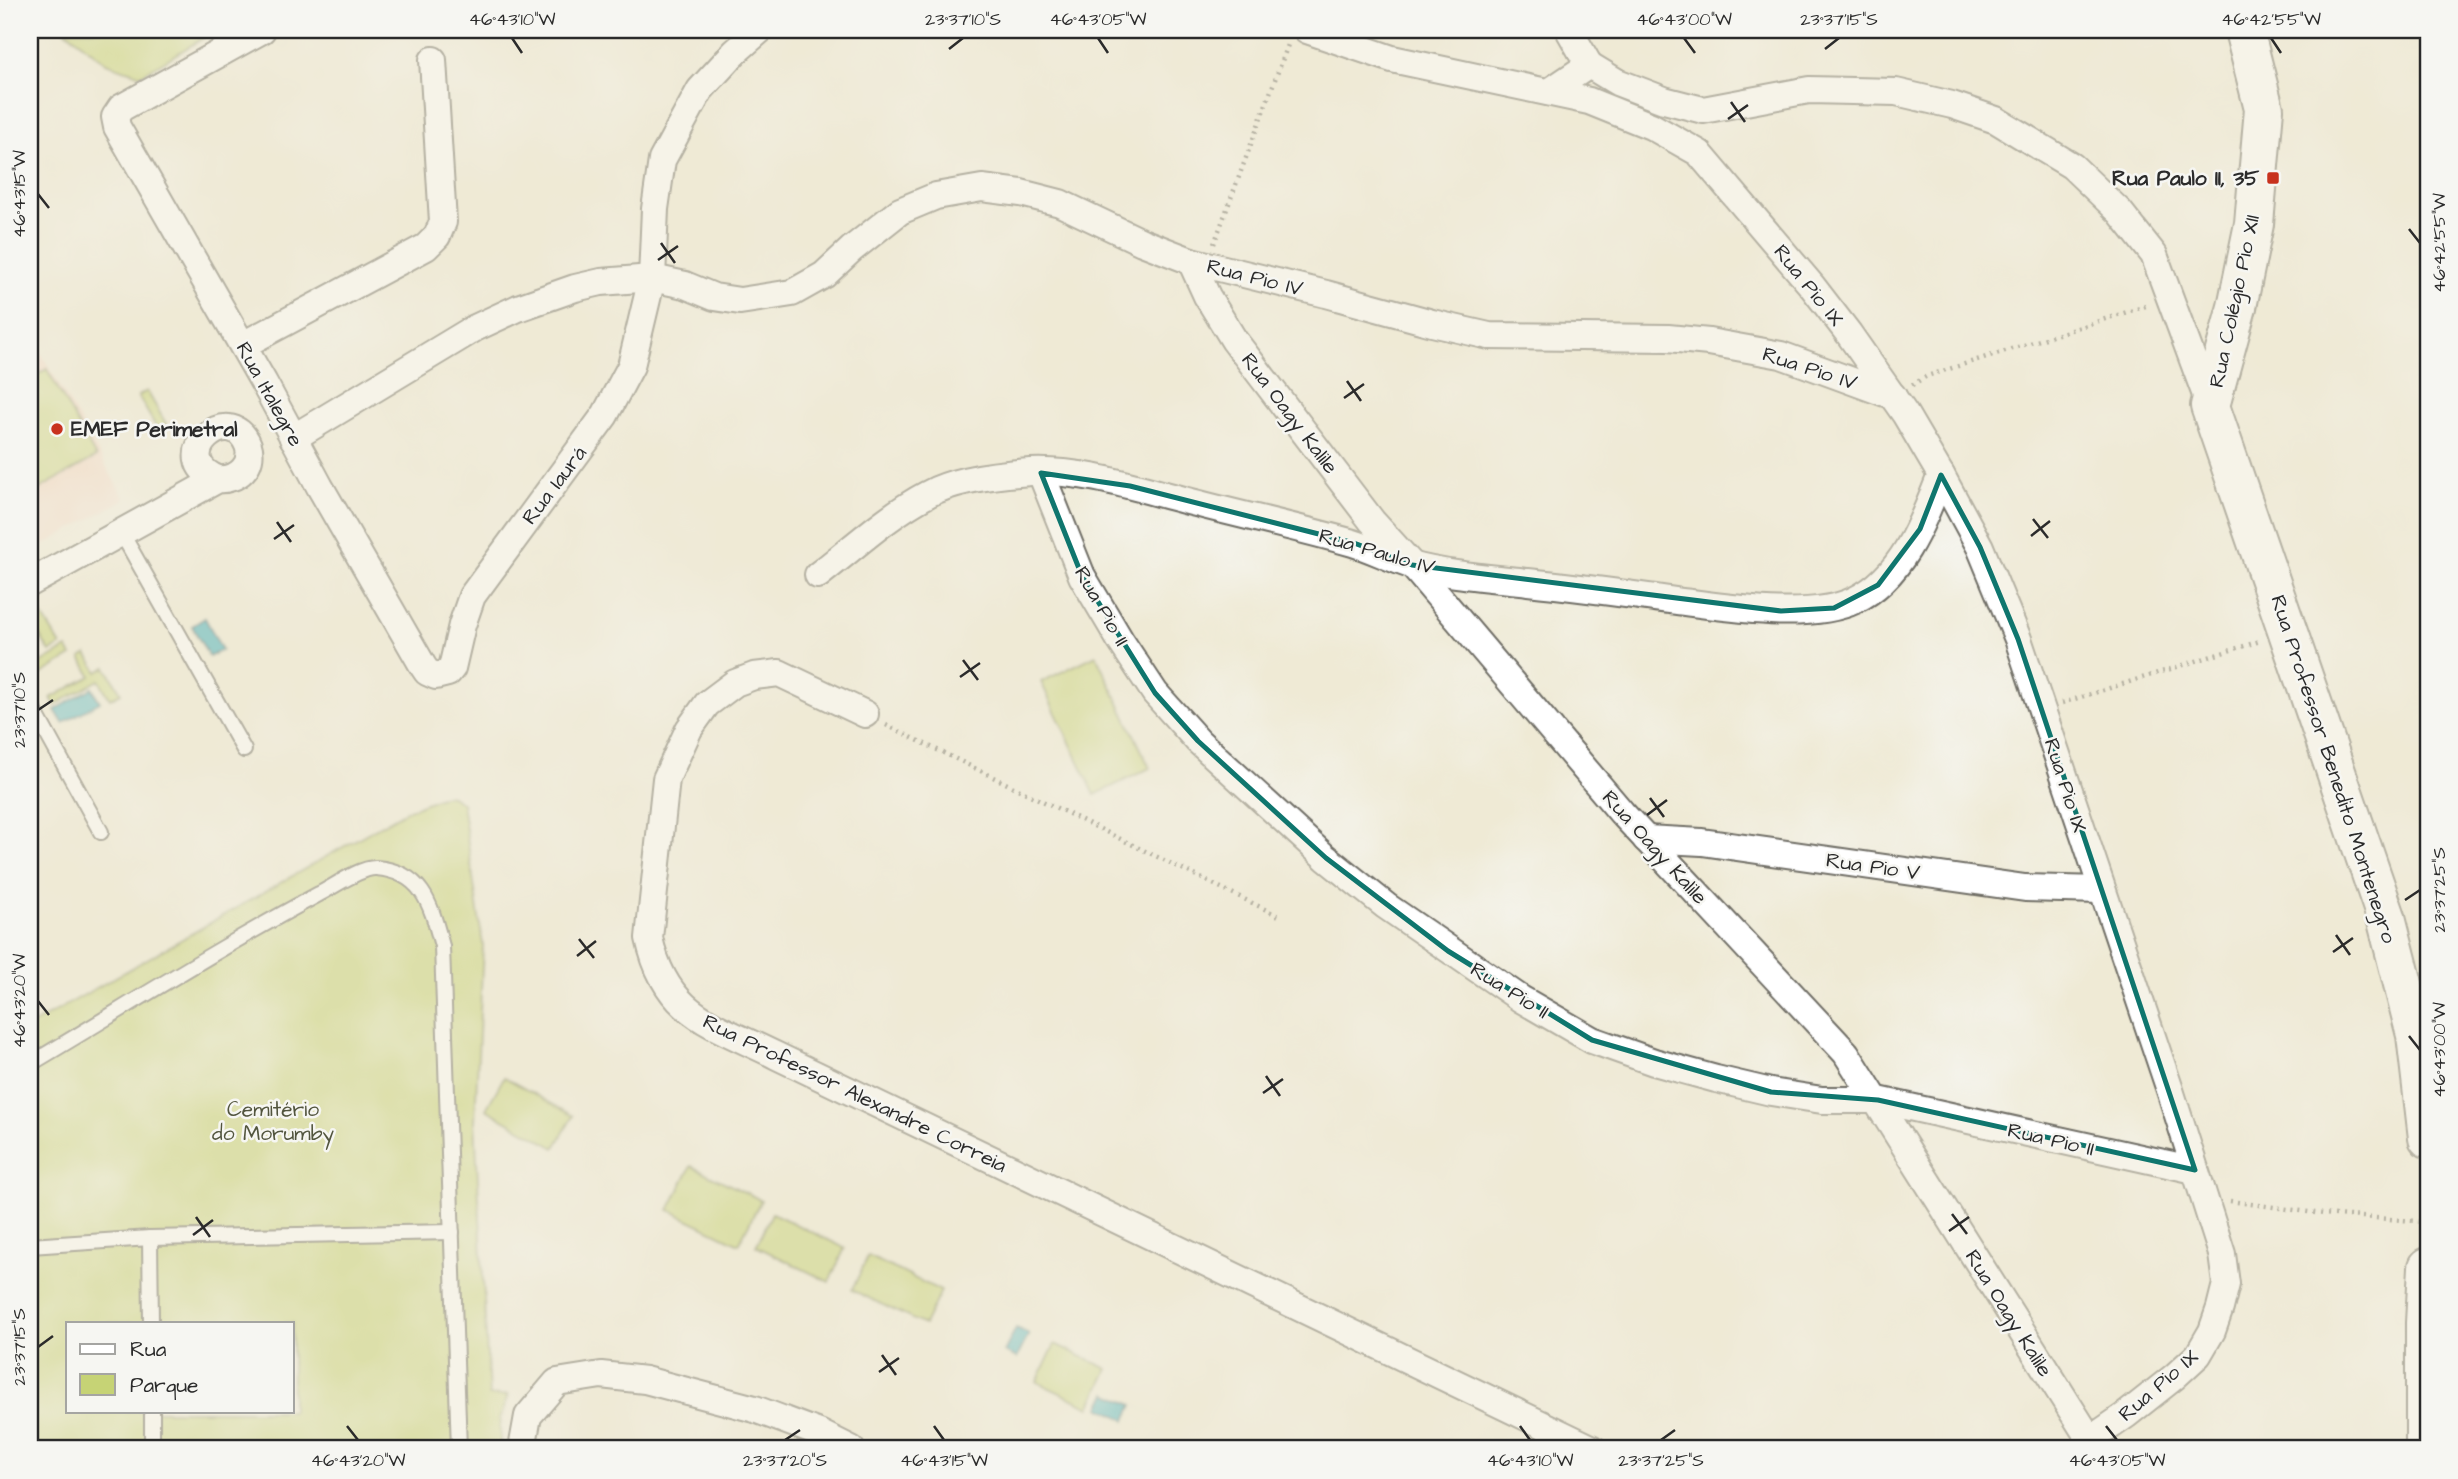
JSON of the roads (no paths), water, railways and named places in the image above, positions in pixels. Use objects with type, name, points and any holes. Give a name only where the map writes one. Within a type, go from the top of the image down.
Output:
[{"type":"street","name":"Rua Italegre","points":[[262,30],[121,108],[115,117],[117,127],[243,345],[410,645],[427,672],[436,676]]},
{"type":"street","points":[[652,278],[655,209],[663,160],[700,90],[735,52],[760,30]]},
{"type":"street","points":[[1569,30],[1589,65],[1617,82],[1664,100],[1703,110],[1809,90],[1896,92],[1949,104],[1996,120],[2072,166],[2120,212],[2154,256],[2210,406]]},
{"type":"street","name":"Rua Colégio Pio XII","points":[[2210,406],[2237,307],[2254,224],[2263,109],[2244,30]]},
{"type":"street","name":"Rua Pio IX","points":[[1299,34],[1392,59],[1589,101],[1651,126],[1699,153],[1812,286],[1893,396],[1941,475],[1980,547],[2018,639],[2222,1254],[2225,1284],[2212,1331],[2198,1355],[2093,1445]]},
{"type":"street","points":[[243,345],[426,247],[437,236],[443,222],[433,60]]},
{"type":"street","points":[[1549,92],[1589,65]]},
{"type":"street","points":[[1699,153],[1694,134],[1703,110]]},
{"type":"street","name":"Rua Pio IV","points":[[293,438],[502,314],[575,288],[601,282],[652,278],[685,285],[714,297],[740,301],[792,293],[824,275],[900,211],[936,196],[982,188],[1021,193],[1059,203],[1142,242],[1199,263],[1489,336],[1668,338],[1709,342],[1782,355],[1893,396]]},
{"type":"street","name":"Rua Oagy Kalile","points":[[1199,263],[1208,296],[1234,340],[1372,521],[1646,839],[1846,1053],[2093,1445]]},
{"type":"street","name":"Rua Iaurá","points":[[436,676],[448,673],[453,668],[467,610],[483,579],[580,452],[619,391],[631,366],[652,278]]},
{"type":"street","name":"Rua Professor Benedito Montenegro","points":[[2210,406],[2386,916],[2416,1035],[2428,1138]]},
{"type":"street","name":"Rua Paulo IV","points":[[818,575],[903,509],[929,493],[974,480],[1041,473],[1083,475],[1130,486],[1354,543],[1412,565],[1490,578],[1700,604],[1814,611],[1834,608],[1856,600],[1878,585],[1920,529],[1941,475]]},
{"type":"street","name":"Rua Pio II","points":[[1041,473],[1082,576],[1155,693],[1198,741],[1326,858],[1386,906],[1521,999],[1592,1040],[1654,1062],[1771,1092],[1822,1100],[1878,1100],[2195,1170]]},
{"type":"street","points":[[30,583],[218,479]]},
{"type":"street","name":"Rua Professor Alexandre Correia","points":[[864,714],[779,673],[754,676],[735,683],[707,705],[689,729],[666,779],[649,938],[655,963],[678,1000],[691,1013],[777,1056],[1593,1449]]},
{"type":"street","name":"Rua Pio V","points":[[1646,839],[1702,842],[2025,888],[2101,890]]},
{"type":"street","points":[[2426,1449],[2425,1323],[2428,1267]]},
{"type":"street","points":[[522,1449],[528,1416],[557,1382],[601,1375],[645,1380],[755,1409],[819,1433],[851,1449]]},
{"type":"lane","points":[[121,532],[244,750]]},
{"type":"lane","points":[[30,703],[101,832]]},
{"type":"lane","points":[[30,1064],[296,906],[365,870],[375,868],[410,878],[431,905],[442,946],[459,1449]]},
{"type":"lane","points":[[30,1246],[150,1238],[452,1232]]},
{"type":"lane","points":[[150,1238],[151,1322]]},
{"type":"lane","points":[[152,1412],[152,1449]]},
{"type":"water","points":[[205,618],[222,650],[209,657],[192,626]]},
{"type":"water","points":[[92,688],[100,702],[63,723],[55,710]]},
{"type":"water","points":[[1016,1328],[1029,1334],[1017,1358],[1004,1352]]},
{"type":"water","points":[[1107,1393],[1133,1405],[1126,1420],[1100,1407]]},
{"type":"place","name":"Rua Paulo II, 35","points":[[2273,178]]},
{"type":"place","name":"EMEF Perimetral","points":[[57,429]]},
{"type":"park label","name":"Cemitério do Morumby","points":[[273,1121]]}]
